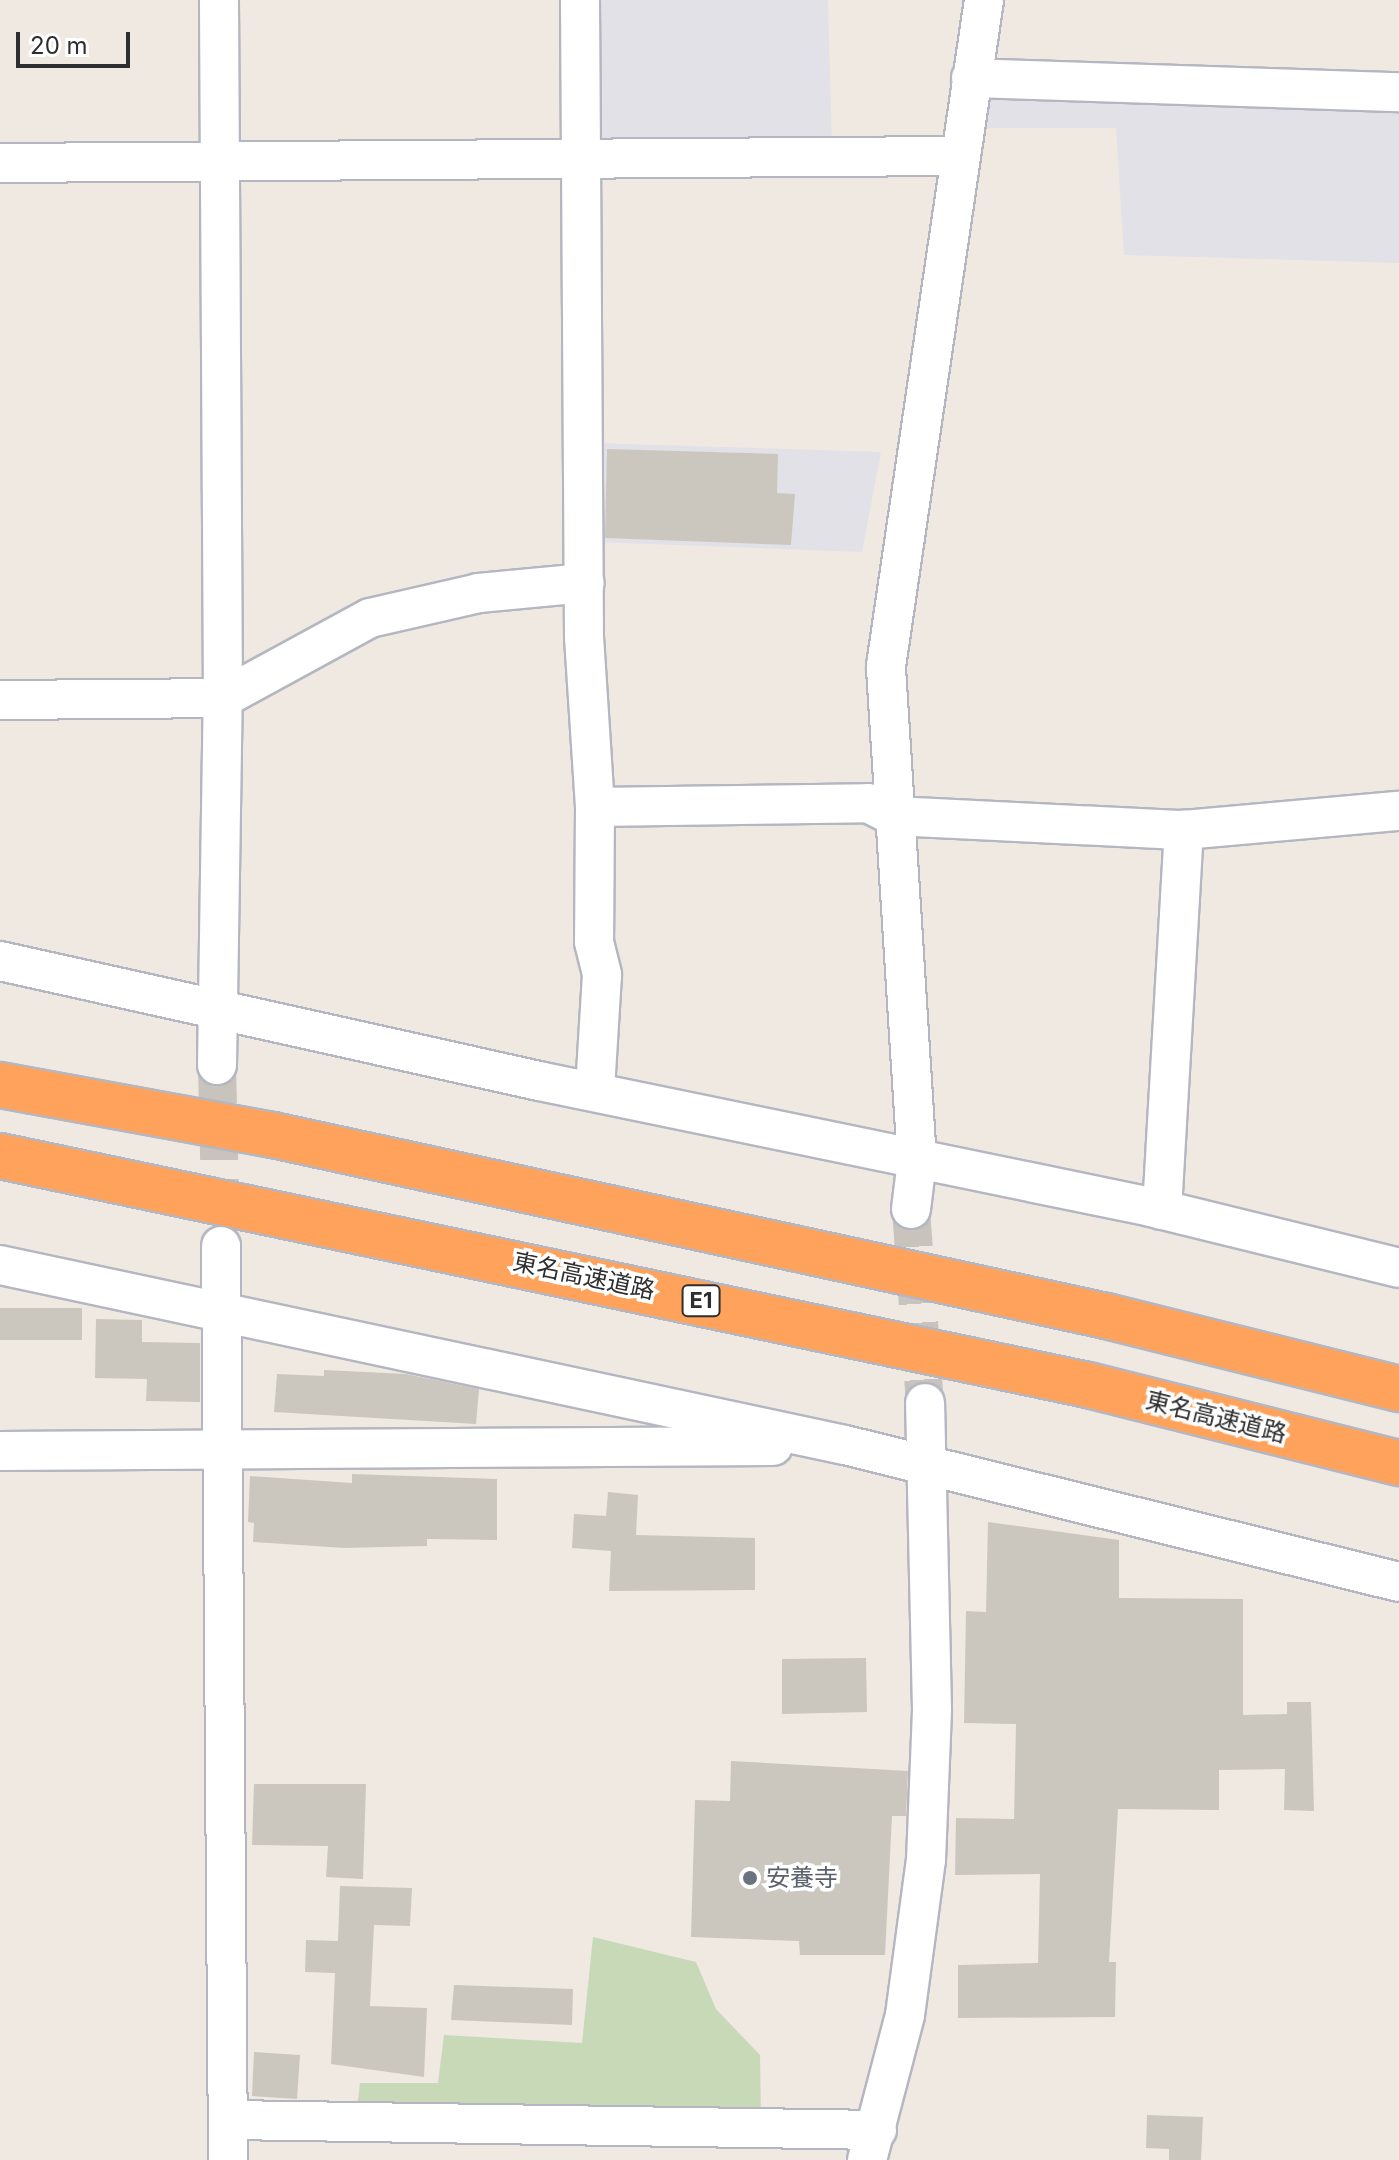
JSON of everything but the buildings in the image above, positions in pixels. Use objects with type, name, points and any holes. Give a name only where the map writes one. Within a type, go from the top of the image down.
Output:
[{"type":"highway","points":[[0,1085],[289,1139],[1106,1316],[1399,1389]]},
{"type":"highway","name":"東名高速道路","points":[[0,1156],[1088,1385],[1399,1463]]},
{"type":"street","points":[[217,1065],[223,698],[219,0]]},
{"type":"street","points":[[580,0],[585,583],[595,807],[594,942],[602,975],[595,1091]]},
{"type":"street","points":[[911,1209],[917,1161],[886,666],[984,0]]},
{"type":"street","points":[[971,78],[1399,92]]},
{"type":"street","points":[[0,163],[220,164],[961,156]]},
{"type":"street","points":[[0,700],[223,698],[370,618],[479,593],[585,583]]},
{"type":"street","points":[[595,807],[868,803],[894,816],[1184,830],[1399,811]]},
{"type":"street","points":[[1162,1210],[1184,830]]},
{"type":"street","points":[[0,961],[917,1161],[1162,1210],[1399,1268]]},
{"type":"street","points":[[221,1246],[225,1311],[228,2160]]},
{"type":"street","points":[[0,1265],[845,1445],[1399,1582]]},
{"type":"street","points":[[229,2120],[872,2145],[908,1999],[926,1860],[932,1709],[929,1468],[925,1403]]},
{"type":"street","points":[[0,1451],[845,1445]]},
{"type":"shaded area","points":[[600,0],[828,0],[832,149],[598,148]]},
{"type":"shaded area","points":[[988,62],[1399,77],[1399,263],[1124,255],[1116,128],[979,128]]},
{"type":"shaded area","points":[[594,443],[881,452],[862,552],[594,542]]},
{"type":"green space","points":[[593,1937],[696,1962],[716,2009],[760,2055],[761,2122],[357,2108],[360,2083],[438,2083],[444,2035],[582,2043]]},
{"type":"tunnel","points":[[217,1065],[221,1246]]},
{"type":"tunnel","points":[[911,1209],[925,1403]]},
{"type":"place","name":"安養寺","points":[[750,1878]]}]
